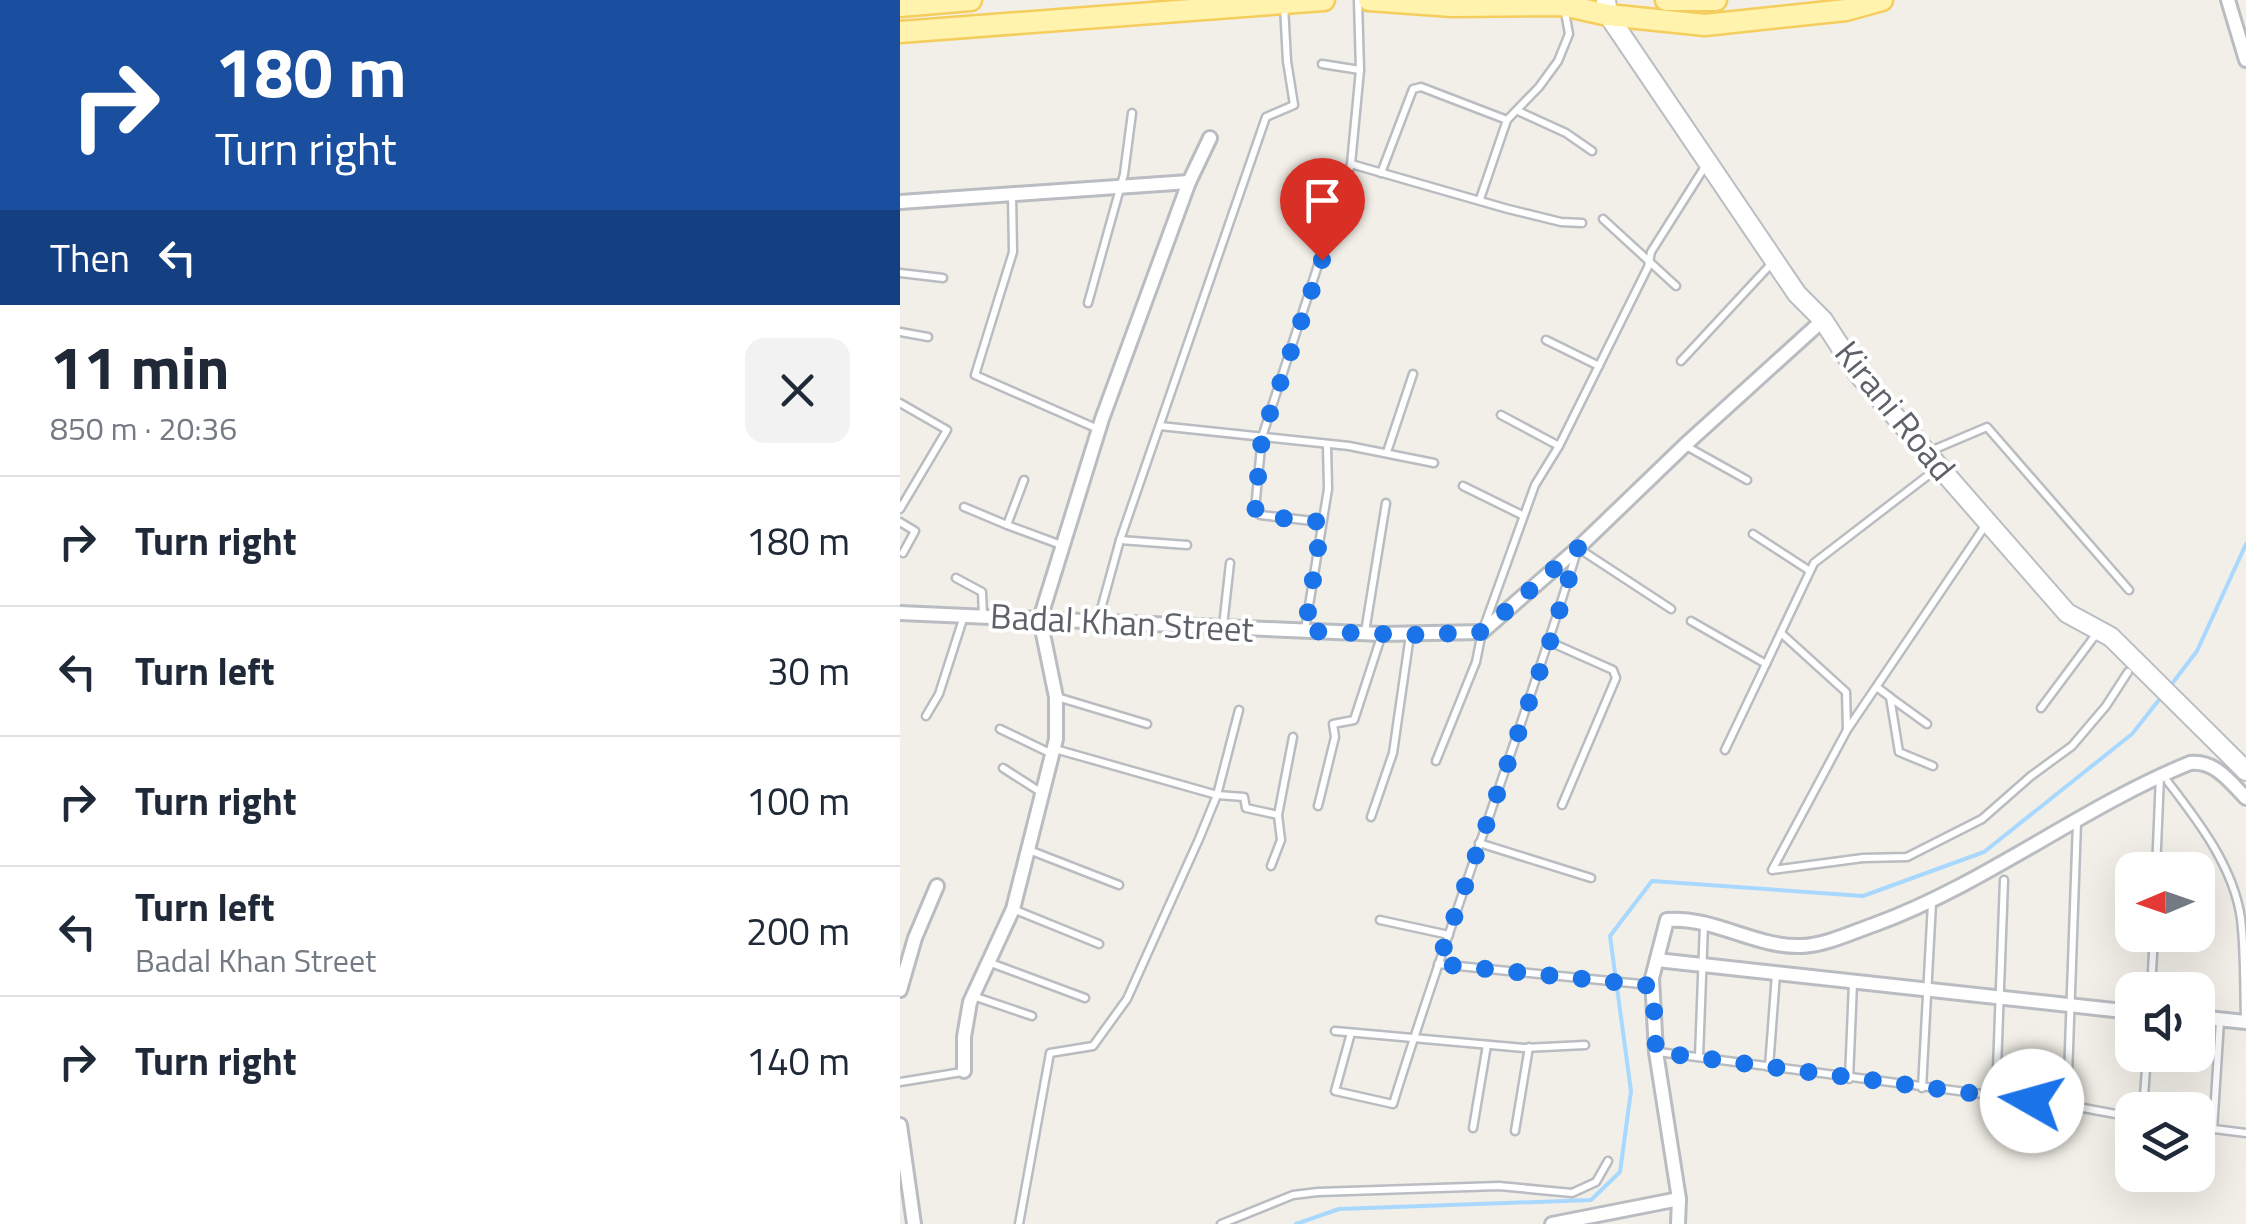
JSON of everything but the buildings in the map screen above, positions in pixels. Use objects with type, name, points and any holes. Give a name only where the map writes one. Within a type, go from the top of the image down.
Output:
[{"type":"main road","points":[[900,6],[970,0]]},
{"type":"main road","points":[[900,32],[1324,0]]},
{"type":"main road","points":[[1369,0],[1452,6],[1607,7],[1705,25],[1846,10],[1882,0]]},
{"type":"main road","points":[[1666,0],[1716,0]]},
{"type":"main road","name":"Kirani Road","points":[[1607,7],[1707,164],[1798,294],[1823,320],[1858,374],[2067,613],[2105,633],[2246,771]]},
{"type":"street","points":[[2228,0],[2246,60]]},
{"type":"street","points":[[964,1072],[964,1037],[973,996],[1012,909],[1053,752],[1056,696],[1040,619],[1099,429],[1188,182],[1210,138]]},
{"type":"street","points":[[900,202],[1188,182]]},
{"type":"street","points":[[1482,632],[1823,320]]},
{"type":"street","name":"Badal Khan Street","points":[[900,613],[1365,634],[1482,632]]},
{"type":"street","points":[[1678,1224],[1679,1200],[1647,985],[1667,920],[1684,918],[1760,940],[1803,946],[1932,903],[2077,820],[2201,762],[2220,772],[2246,798]]},
{"type":"street","points":[[900,990],[914,938],[937,886]]},
{"type":"street","points":[[1657,960],[2115,1010]]},
{"type":"street","points":[[2215,1019],[2246,1022]]},
{"type":"street","points":[[900,1125],[914,1224]]},
{"type":"street","points":[[1552,1224],[1679,1200]]},
{"type":"lane","points":[[1322,522],[1256,513],[1262,437],[1351,164],[1360,70],[1358,0]]},
{"type":"lane","points":[[1098,622],[1120,540],[1266,117],[1294,105],[1284,1]]},
{"type":"lane","points":[[1480,199],[1507,120],[1558,61],[1569,34],[1563,5]]},
{"type":"lane","points":[[1322,64],[1360,70]]},
{"type":"lane","points":[[1382,174],[1413,89],[1421,87],[1507,120]]},
{"type":"lane","points":[[1518,111],[1566,133],[1592,151]]},
{"type":"lane","points":[[1088,303],[1124,174],[1132,113]]},
{"type":"lane","points":[[1351,164],[1561,222],[1582,222]]},
{"type":"lane","points":[[1436,761],[1476,662],[1482,632],[1534,486],[1599,366],[1650,252],[1707,164]]},
{"type":"lane","points":[[1012,194],[1013,252],[975,375],[1099,429]]},
{"type":"lane","points":[[1603,220],[1676,286]]},
{"type":"lane","points":[[1681,361],[1774,261]]},
{"type":"lane","points":[[900,273],[942,278]]},
{"type":"lane","points":[[900,332],[928,337]]},
{"type":"lane","points":[[1546,340],[1599,366]]},
{"type":"lane","points":[[1387,452],[1413,374]]},
{"type":"lane","points":[[900,402],[947,430],[900,509]]},
{"type":"lane","points":[[1501,415],[1559,446]]},
{"type":"lane","points":[[1160,426],[1387,452],[1434,462]]},
{"type":"lane","points":[[1725,750],[1814,563],[1933,460],[1987,427],[2129,590]]},
{"type":"lane","points":[[1305,631],[1328,489],[1328,445]]},
{"type":"lane","points":[[1685,445],[1747,480]]},
{"type":"lane","points":[[1008,524],[1024,480]]},
{"type":"lane","points":[[1464,486],[1522,515]]},
{"type":"lane","points":[[1365,634],[1386,504]]},
{"type":"lane","points":[[964,507],[1064,546]]},
{"type":"lane","points":[[900,522],[915,531],[902,553]]},
{"type":"lane","points":[[1988,522],[1848,730],[1772,870],[1907,856],[1982,819],[2072,746],[2128,672]]},
{"type":"lane","points":[[1753,534],[1810,571]]},
{"type":"lane","points":[[1120,540],[1187,545]]},
{"type":"lane","points":[[1350,1033],[1335,1091],[1392,1104],[1550,642],[1578,548],[1671,608]]},
{"type":"lane","points":[[1222,628],[1230,563]]},
{"type":"lane","points":[[956,578],[982,592],[983,617]]},
{"type":"lane","points":[[926,716],[939,694],[964,616]]},
{"type":"lane","points":[[1692,621],[1766,664]]},
{"type":"lane","points":[[1781,633],[1846,692],[1848,730]]},
{"type":"lane","points":[[2041,708],[2105,633]]},
{"type":"lane","points":[[1318,806],[1335,737],[1332,724],[1354,720],[1382,634]]},
{"type":"lane","points":[[1371,817],[1393,752],[1410,635]]},
{"type":"lane","points":[[1550,642],[1615,674],[1562,805]]},
{"type":"lane","points":[[1877,688],[1927,724]]},
{"type":"lane","points":[[1056,696],[1148,724]]},
{"type":"lane","points":[[1890,698],[1899,752],[1934,766]]},
{"type":"lane","points":[[1019,1224],[1050,1053],[1092,1046],[1126,999],[1217,795],[1239,710]]},
{"type":"lane","points":[[1000,728],[1053,752],[1217,795],[1244,797],[1246,808],[1278,815]]},
{"type":"lane","points":[[1271,866],[1280,840],[1278,815],[1293,737]]},
{"type":"lane","points":[[1003,768],[1043,794]]},
{"type":"lane","points":[[2158,852],[2164,779]]},
{"type":"lane","points":[[2164,779],[2203,827],[2235,893],[2241,917],[2246,1022]]},
{"type":"lane","points":[[2066,1105],[2077,820]]},
{"type":"lane","points":[[1479,842],[1592,878]]},
{"type":"lane","points":[[1029,850],[1120,885]]},
{"type":"lane","points":[[1996,1096],[2004,880]]},
{"type":"lane","points":[[1922,1088],[1932,903]]},
{"type":"lane","points":[[1012,909],[1099,944]]},
{"type":"lane","points":[[1380,920],[1449,935]]},
{"type":"lane","points":[[1699,1057],[1704,924]]},
{"type":"lane","points":[[988,962],[1084,998]]},
{"type":"lane","points":[[1438,964],[1647,985]]},
{"type":"lane","points":[[1769,1067],[1776,974]]},
{"type":"lane","points":[[1849,1079],[1853,984]]},
{"type":"lane","points":[[973,996],[1032,1016]]},
{"type":"lane","points":[[2215,1098],[2220,1019]]},
{"type":"lane","points":[[1335,1031],[1529,1048],[1585,1045]]},
{"type":"lane","points":[[1473,1128],[1487,1045]]},
{"type":"lane","points":[[1515,1131],[1529,1048]]},
{"type":"lane","points":[[1656,1052],[2115,1114]]},
{"type":"lane","points":[[900,1082],[964,1072]]},
{"type":"lane","points":[[2215,1130],[2246,1134]]},
{"type":"lane","points":[[1222,1224],[1294,1194],[1500,1186],[1572,1193],[1596,1182],[1608,1161]]},
{"type":"waterway","points":[[2171,685],[2197,651],[2246,544]]},
{"type":"waterway","points":[[1296,1224],[1339,1209],[1591,1200],[1620,1172],[1631,1091],[1610,936],[1652,881],[1863,896],[1984,852],[2132,734],[2162,696]]},
{"type":"route","points":[[1322,260],[1262,437],[1255,508],[1260,516],[1322,522],[1305,631],[1410,635],[1482,632],[1578,548],[1550,642],[1438,964],[1653,986],[1656,1052],[2032,1101]]}]
